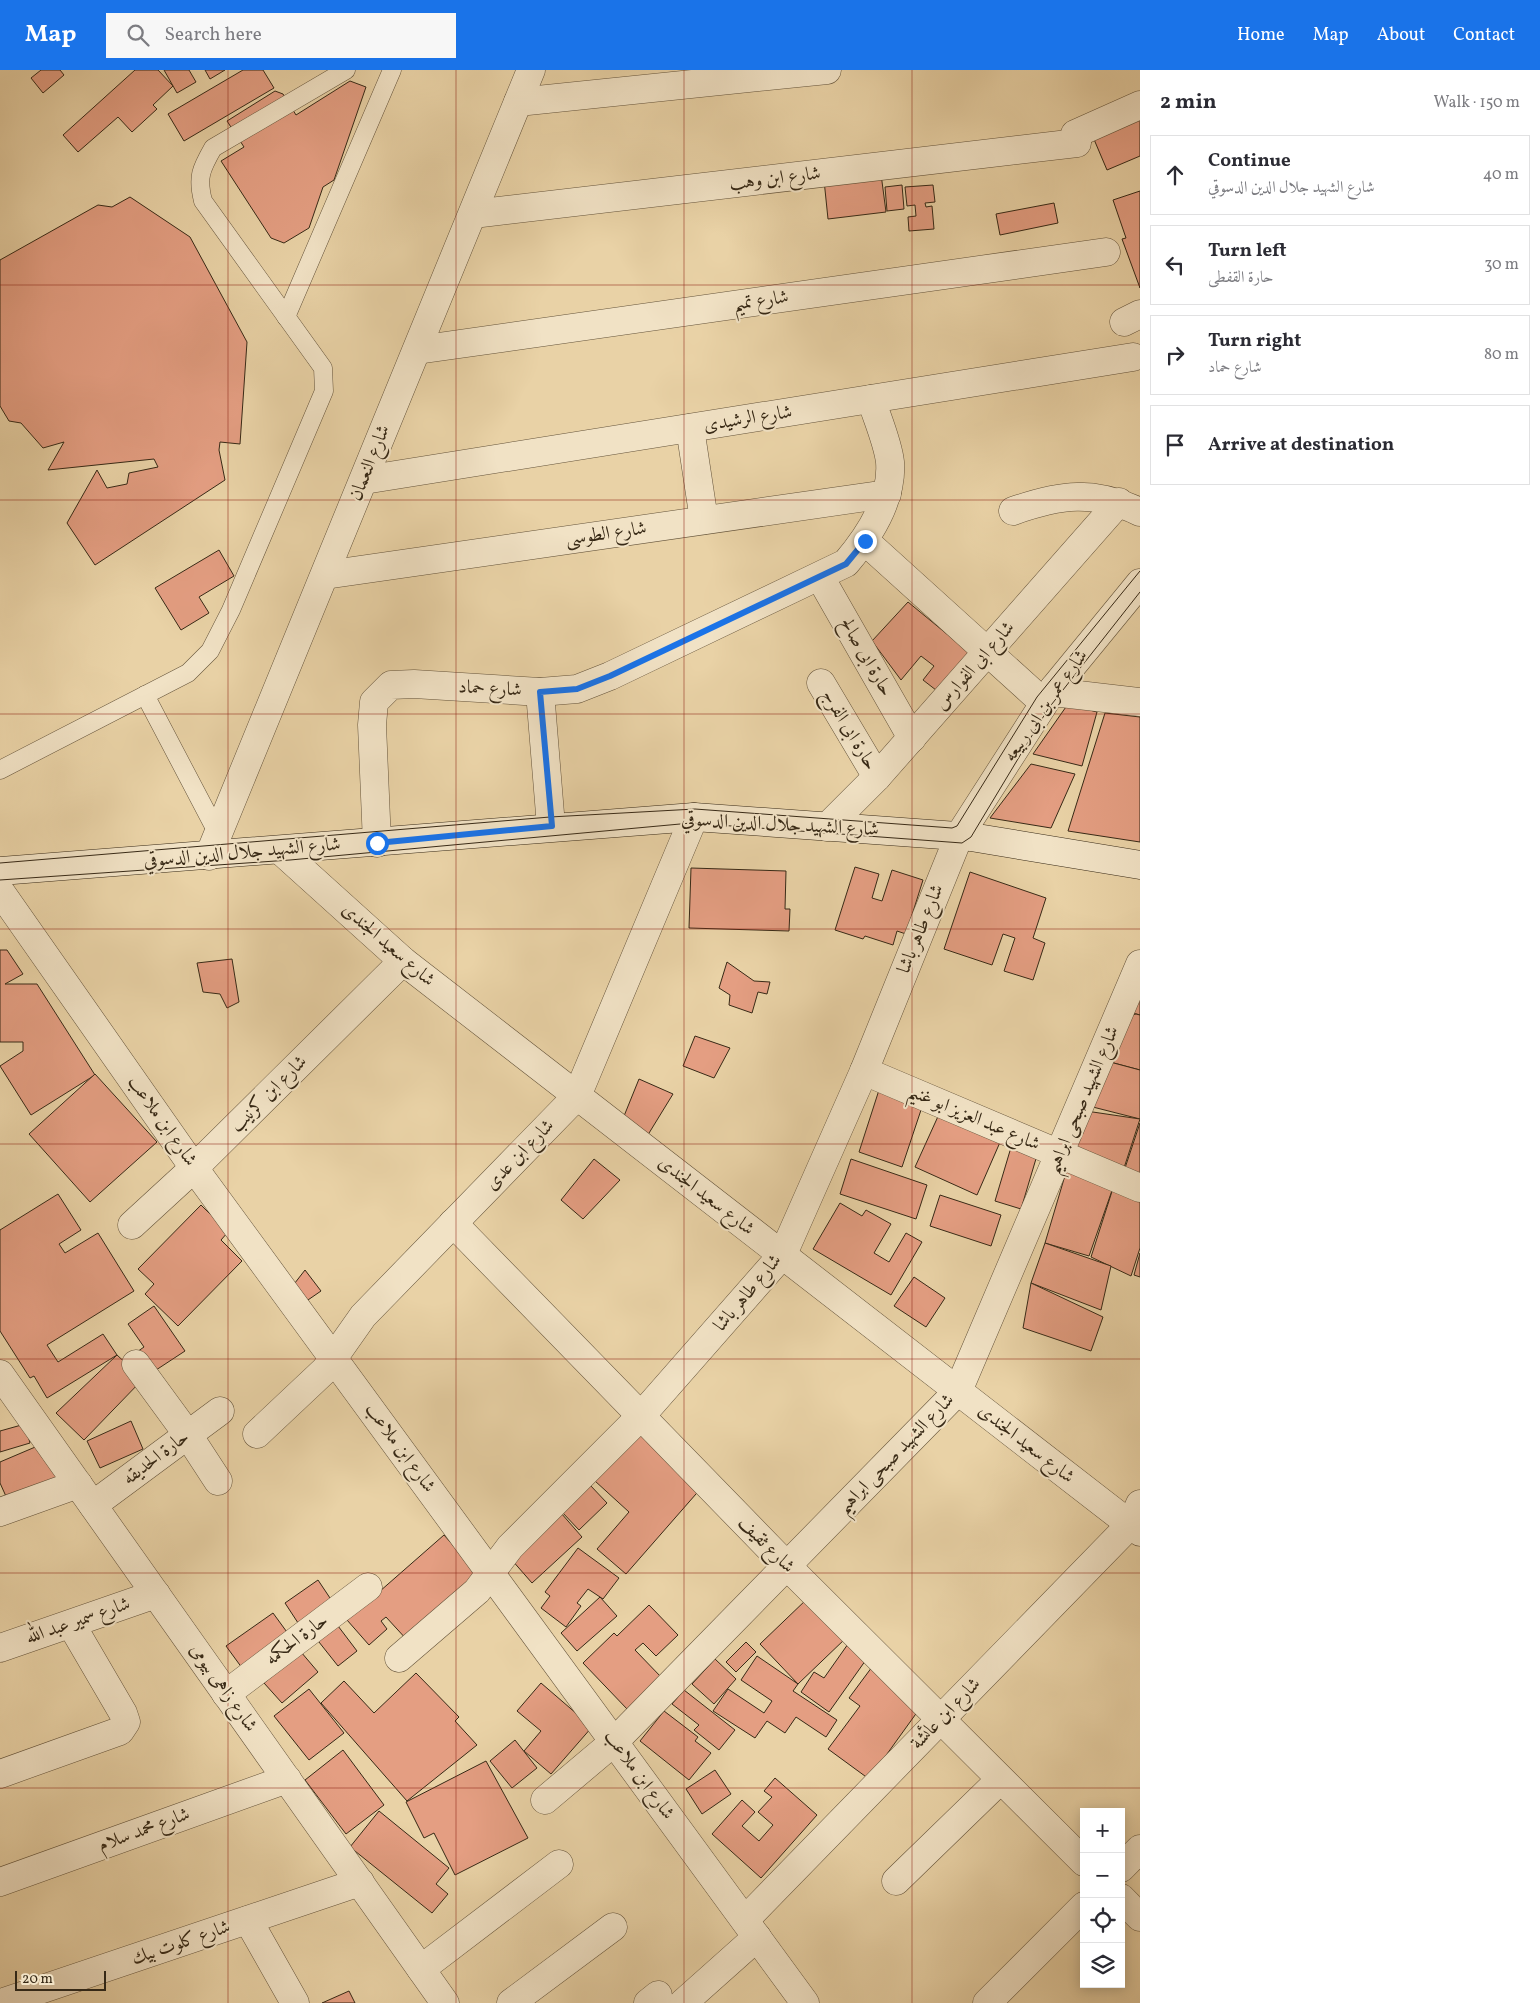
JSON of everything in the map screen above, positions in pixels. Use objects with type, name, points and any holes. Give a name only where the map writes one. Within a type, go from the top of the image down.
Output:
[{"type":"street","name":"شارع النعمان","points":[[214,845],[531,70]]},
{"type":"street","points":[[518,102],[827,70]]},
{"type":"street","name":"شارع ابن وهب","points":[[473,214],[1076,139],[1140,105]]},
{"type":"street","name":"شارع تميم","points":[[417,350],[1106,252]]},
{"type":"street","name":"شارع الرشيدى","points":[[364,480],[1133,357]]},
{"type":"street","name":"شارع حماد","points":[[377,843],[372,725],[374,702],[391,686],[414,684],[540,692],[577,689],[610,676],[846,564],[865,541],[887,494],[890,462],[871,399]]},
{"type":"street","points":[[690,428],[704,520]]},
{"type":"street","name":"شارع الطوسى","points":[[325,575],[887,494]]},
{"type":"street","points":[[1013,511],[1047,499],[1083,496],[1129,507]]},
{"type":"street","name":"شارع ابى الفوارس","points":[[827,827],[877,777],[987,652],[1129,507]]},
{"type":"street","points":[[865,541],[987,652],[1049,695],[1061,693],[1140,702]]},
{"type":"street","name":"حارة ابى صالح","points":[[820,577],[912,738]]},
{"type":"street","name":"شارع عمر بن ابى ربيعه","points":[[960,836],[1049,695],[1136,593]]},
{"type":"street","name":"حارة ابى الفرج","points":[[822,684],[877,777]]},
{"type":"street","points":[[540,692],[552,826]]},
{"type":"street","name":"شارع الشهيد جلال الدين الدسوقي","points":[[0,871],[214,845],[280,850],[377,843],[552,826],[694,817],[960,836],[1140,865]]},
{"type":"street","name":"شارع ابن عدى","points":[[257,1434],[315,1381],[334,1358],[363,1316],[577,1096],[694,817]]},
{"type":"street","name":"شارع طاهر باشا","points":[[399,1658],[477,1591],[510,1546],[640,1417],[782,1254],[864,1071],[960,836]]},
{"type":"street","name":"شارع سعيد الجندى","points":[[280,850],[404,962],[958,1391],[1137,1520]]},
{"type":"street","name":"شارع ابن ملاعب","points":[[0,890],[194,1168],[805,2003]]},
{"type":"street","name":"شارع ابن كرنيب","points":[[132,1225],[194,1168],[404,962]]},
{"type":"street","name":"شارع الشهيد صبحى ابراهيم","points":[[545,1800],[615,1741],[958,1391],[1140,964]]},
{"type":"street","name":"شارع عبد العزيز ابو غنيم","points":[[864,1071],[1140,1188]]},
{"type":"street","name":"شارع ثقيف","points":[[453,1224],[787,1566],[1080,1858]]},
{"type":"street","points":[[136,1364],[188,1435],[218,1481]]},
{"type":"street","name":"شارع زاهى بيومى","points":[[2,1381],[85,1494],[445,2003]]},
{"type":"street","name":"حارة الحديقه","points":[[0,1512],[85,1494],[188,1435],[220,1410]]},
{"type":"street","name":"شارع ابن عائشة","points":[[663,2001],[751,1928],[940,1720],[1137,1520]]},
{"type":"street","name":"حارة الحكمه","points":[[226,1694],[368,1587]]},
{"type":"street","name":"شارع سمير عبد الله","points":[[0,1648],[156,1594]]},
{"type":"street","points":[[0,1774],[120,1731],[126,1722],[123,1713],[71,1624]]},
{"type":"street","name":"شارع محمد سلام","points":[[0,1882],[287,1779]]},
{"type":"street","points":[[896,1881],[1000,1780]]},
{"type":"street","points":[[1125,1864],[1140,1849]]},
{"type":"street","points":[[421,1969],[559,1864]]},
{"type":"street","name":"شارع كلوت بيك","points":[[1,2003],[360,1882]]},
{"type":"street","points":[[1125,1902],[1140,1917]]},
{"type":"street","points":[[987,2003],[1080,1910]]},
{"type":"street","points":[[248,1920],[295,2003]]},
{"type":"street","points":[[511,2003],[613,1927]]},
{"type":"lane","points":[[0,770],[188,673],[210,651],[231,610],[324,391],[323,368],[204,201],[199,186],[201,170],[213,148],[346,70]]},
{"type":"lane","points":[[286,317],[392,70]]},
{"type":"lane","points":[[145,695],[214,845]]},
{"type":"building","points":[[41,70],[60,70],[64,75],[43,93],[31,78]]},
{"type":"building","points":[[135,70],[158,70],[173,86],[153,105],[157,109],[132,132],[118,117],[78,152],[63,135]]},
{"type":"building","points":[[164,70],[189,70],[196,82],[177,93]]},
{"type":"building","points":[[205,70],[225,70],[210,79]]},
{"type":"building","points":[[243,70],[263,70],[274,88],[184,141],[168,114]]},
{"type":"building","points":[[350,81],[366,87],[334,180],[323,187],[309,228],[284,243],[271,238],[221,161],[244,147],[227,121],[275,91],[283,94],[296,115]]},
{"type":"building","points":[[1140,118],[1140,156],[1107,170],[1093,137]]},
{"type":"building","points":[[881,174],[886,212],[828,219],[824,180]]},
{"type":"building","points":[[902,185],[904,209],[887,211],[885,187]]},
{"type":"building","points":[[933,185],[935,202],[925,203],[926,207],[932,206],[934,229],[909,231],[908,217],[916,216],[915,205],[907,206],[905,187]]},
{"type":"building","points":[[1140,191],[1140,288],[1122,239],[1126,238],[1113,200]]},
{"type":"building","points":[[130,197],[190,237],[247,342],[240,444],[220,442],[219,450],[225,480],[95,565],[67,523],[97,470],[107,488],[127,484],[129,473],[158,467],[154,459],[48,470],[64,442],[43,448],[21,423],[9,421],[0,406],[0,260],[98,205],[112,207]]},
{"type":"building","points":[[1054,203],[1058,223],[1000,235],[996,214]]},
{"type":"building","points":[[219,550],[234,576],[199,597],[209,613],[181,630],[155,588]]},
{"type":"building","points":[[908,602],[976,658],[945,697],[923,680],[934,666],[921,656],[901,680],[872,641]]},
{"type":"building","points":[[1068,704],[1097,712],[1082,766],[1033,754]]},
{"type":"building","points":[[1105,713],[1140,717],[1140,842],[1068,831]]},
{"type":"building","points":[[1031,764],[1075,774],[1051,828],[990,818]]},
{"type":"building","points":[[855,867],[879,874],[872,898],[882,901],[892,870],[923,880],[906,934],[897,931],[893,945],[865,936],[863,939],[835,930]]},
{"type":"building","points":[[691,868],[786,871],[785,909],[790,909],[789,931],[689,928]]},
{"type":"building","points":[[970,872],[1046,898],[1033,938],[1045,943],[1033,980],[1004,971],[1015,938],[1003,934],[992,965],[944,949]]},
{"type":"building","points":[[0,950],[7,950],[23,974],[5,984],[37,984],[95,1075],[31,1115],[0,1066],[23,1051],[23,1042],[0,1042]]},
{"type":"building","points":[[232,959],[239,1002],[227,1008],[220,994],[203,992],[197,963]]},
{"type":"building","points":[[727,962],[754,981],[770,982],[767,994],[758,992],[752,1013],[729,1005],[730,995],[719,988]]},
{"type":"building","points":[[1140,976],[1140,1015],[1129,1012]]},
{"type":"building","points":[[1136,1014],[1140,1015],[1140,1070],[1110,1062],[1122,1018]]},
{"type":"building","points":[[695,1036],[730,1048],[714,1078],[683,1066]]},
{"type":"building","points":[[1110,1062],[1140,1070],[1140,1119],[1085,1105]]},
{"type":"building","points":[[95,1074],[157,1142],[90,1202],[29,1134]]},
{"type":"building","points":[[639,1079],[673,1094],[646,1138],[622,1121]]},
{"type":"building","points":[[879,1090],[923,1104],[902,1167],[859,1152]]},
{"type":"building","points":[[1086,1111],[1140,1119],[1122,1174],[1073,1153]]},
{"type":"building","points":[[940,1112],[1001,1140],[977,1195],[915,1167]]},
{"type":"building","points":[[1140,1123],[1140,1187],[1121,1180]]},
{"type":"building","points":[[1012,1144],[1038,1152],[1021,1209],[995,1201]]},
{"type":"building","points":[[594,1159],[620,1180],[583,1219],[561,1200]]},
{"type":"building","points":[[851,1159],[927,1185],[916,1219],[840,1194]]},
{"type":"building","points":[[1069,1162],[1115,1182],[1089,1256],[1045,1243]]},
{"type":"building","points":[[1115,1182],[1140,1189],[1140,1248],[1131,1276],[1091,1257]]},
{"type":"building","points":[[58,1194],[81,1230],[59,1244],[65,1253],[98,1233],[134,1291],[47,1345],[58,1362],[103,1334],[117,1355],[47,1398],[34,1376],[30,1378],[0,1331],[0,1230]]},
{"type":"building","points":[[940,1195],[1001,1215],[991,1246],[930,1226]]},
{"type":"building","points":[[840,1203],[862,1216],[866,1210],[891,1224],[874,1253],[889,1262],[906,1233],[922,1242],[891,1295],[813,1249]]},
{"type":"building","points":[[201,1205],[228,1232],[221,1240],[242,1261],[178,1326],[145,1294],[154,1284],[138,1269]]},
{"type":"building","points":[[1045,1243],[1111,1266],[1101,1310],[1031,1283]]},
{"type":"building","points":[[1140,1253],[1140,1277],[1134,1275]]},
{"type":"building","points":[[305,1270],[321,1291],[305,1302],[291,1288]]},
{"type":"building","points":[[914,1277],[945,1298],[926,1327],[894,1306]]},
{"type":"building","points":[[1031,1283],[1103,1317],[1091,1351],[1023,1328]]},
{"type":"building","points":[[154,1306],[185,1351],[153,1372],[134,1354],[144,1347],[128,1324]]},
{"type":"building","points":[[117,1355],[143,1379],[84,1440],[56,1413]]},
{"type":"building","points":[[131,1421],[143,1449],[100,1468],[87,1441]]},
{"type":"building","points":[[25,1424],[30,1443],[0,1452],[0,1431]]},
{"type":"building","points":[[639,1431],[703,1486],[626,1574],[597,1549],[629,1512],[595,1481]]},
{"type":"building","points":[[47,1442],[63,1481],[9,1503],[0,1483],[0,1462]]},
{"type":"building","points":[[590,1485],[607,1503],[579,1530],[562,1512]]},
{"type":"building","points":[[561,1513],[582,1537],[532,1583],[511,1559]]},
{"type":"building","points":[[444,1535],[481,1577],[408,1641],[386,1617],[381,1621],[387,1629],[369,1645],[347,1620]]},
{"type":"building","points":[[578,1548],[619,1578],[603,1599],[588,1589],[577,1603],[581,1606],[566,1627],[541,1608],[550,1596],[545,1592]]},
{"type":"building","points":[[318,1580],[336,1607],[302,1629],[285,1603]]},
{"type":"building","points":[[600,1597],[617,1616],[577,1651],[561,1633]]},
{"type":"building","points":[[808,1598],[846,1638],[798,1684],[760,1644]]},
{"type":"building","points":[[649,1605],[678,1635],[656,1656],[643,1643],[635,1650],[662,1678],[628,1710],[583,1663],[614,1633],[617,1636]]},
{"type":"building","points":[[273,1613],[292,1639],[245,1672],[226,1646]]},
{"type":"building","points":[[335,1622],[357,1651],[338,1666],[315,1637]]},
{"type":"building","points":[[746,1642],[756,1652],[736,1672],[726,1662]]},
{"type":"building","points":[[848,1644],[868,1657],[829,1712],[801,1692],[814,1672],[824,1678]]},
{"type":"building","points":[[301,1652],[318,1672],[282,1703],[264,1683]]},
{"type":"building","points":[[757,1656],[798,1684],[793,1691],[837,1720],[826,1737],[796,1717],[785,1733],[767,1721],[755,1738],[713,1711],[728,1689],[764,1713],[772,1701],[741,1680]]},
{"type":"building","points":[[715,1659],[736,1679],[714,1704],[692,1684]]},
{"type":"building","points":[[872,1667],[923,1704],[869,1779],[828,1749],[860,1706],[849,1698]]},
{"type":"building","points":[[416,1673],[459,1717],[455,1721],[477,1745],[407,1801],[321,1703],[344,1681],[374,1713]]},
{"type":"building","points":[[541,1683],[592,1727],[551,1774],[524,1751],[541,1731],[517,1711]]},
{"type":"building","points":[[309,1689],[344,1733],[309,1760],[274,1716]]},
{"type":"building","points":[[684,1690],[735,1730],[719,1750],[694,1730],[699,1725],[672,1704]]},
{"type":"building","points":[[664,1711],[698,1737],[695,1741],[711,1753],[689,1780],[640,1741]]},
{"type":"building","points":[[515,1740],[537,1768],[512,1788],[490,1761]]},
{"type":"building","points":[[343,1750],[384,1805],[346,1834],[305,1780]]},
{"type":"building","points":[[486,1761],[528,1838],[455,1875],[434,1833],[424,1838],[406,1802]]},
{"type":"building","points":[[715,1770],[731,1794],[702,1814],[686,1789]]},
{"type":"building","points":[[775,1778],[817,1815],[761,1878],[712,1834],[742,1800],[755,1812],[742,1826],[759,1841],[773,1825],[758,1812],[772,1797],[764,1791]]},
{"type":"building","points":[[379,1811],[449,1868],[436,1884],[448,1894],[432,1913],[350,1847]]},
{"type":"building","points":[[349,1991],[355,2003],[322,2003]]},
{"type":"tram line","points":[[0,863],[550,817],[695,809],[952,828],[957,826],[1037,697],[1140,571]]},
{"type":"tram line","points":[[0,880],[290,860],[691,823],[962,843],[971,837],[1048,709],[1140,592]]},
{"type":"route","points":[[377,843],[552,826],[540,692],[577,689],[610,676],[846,564],[865,541]]}]
